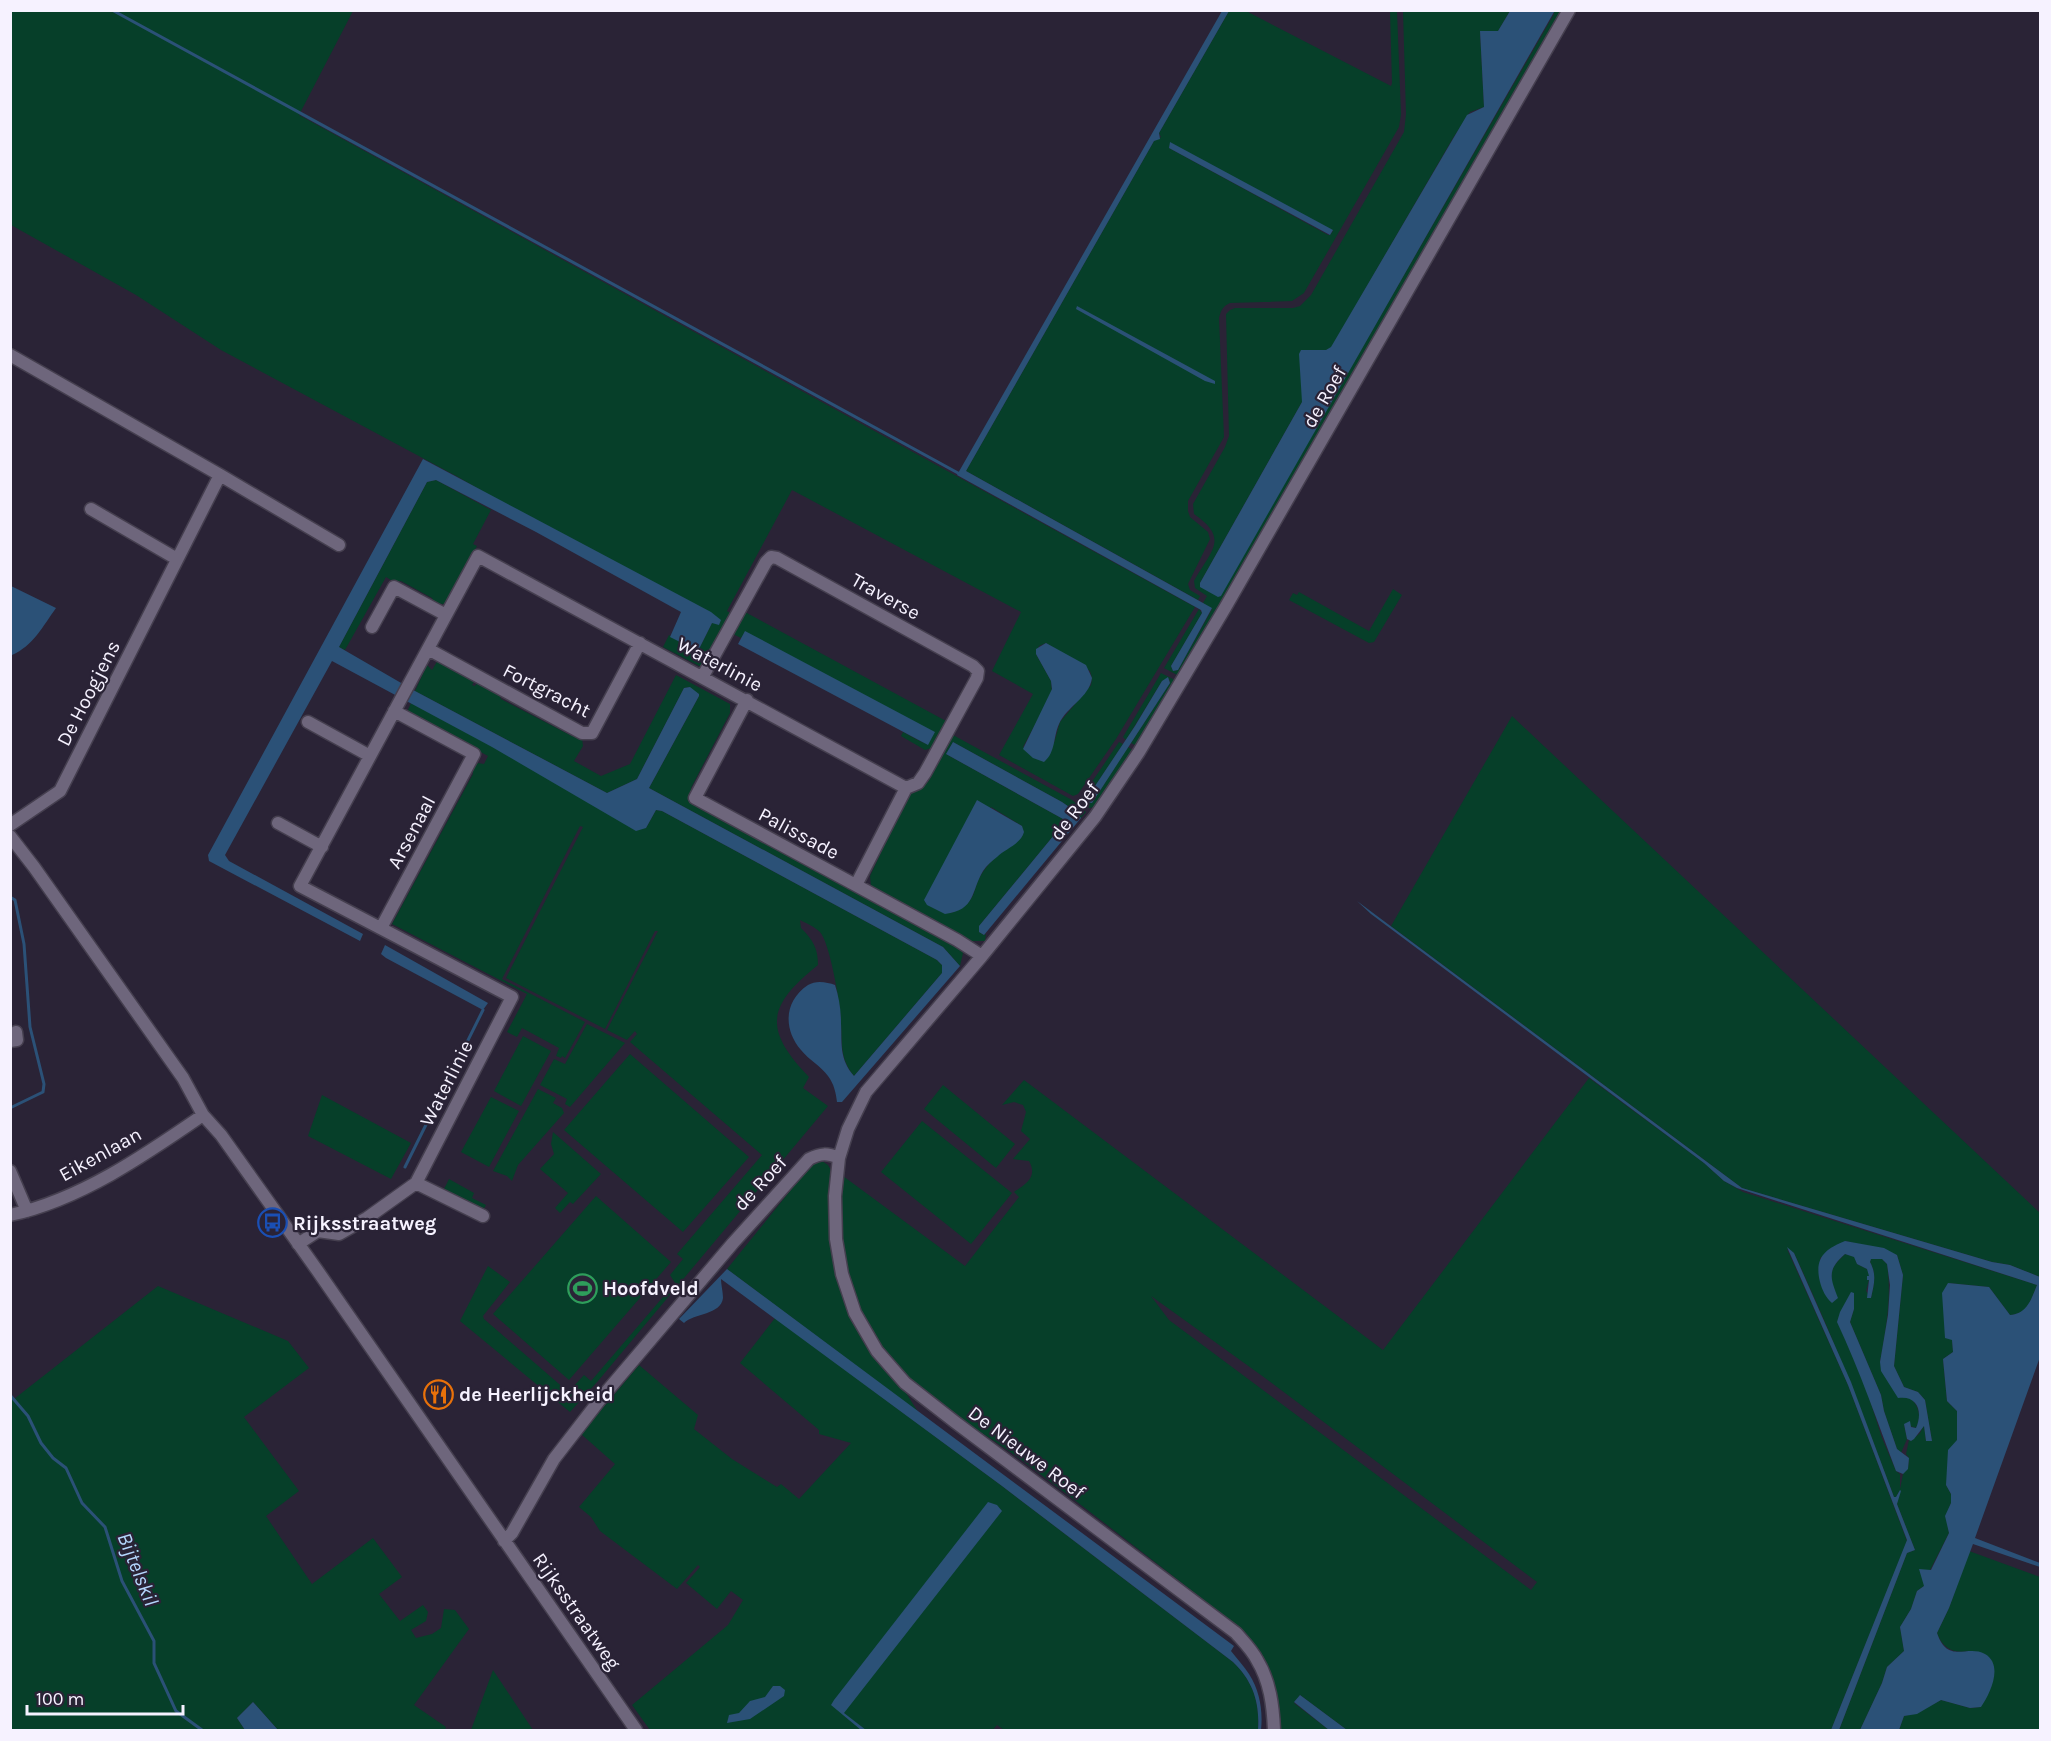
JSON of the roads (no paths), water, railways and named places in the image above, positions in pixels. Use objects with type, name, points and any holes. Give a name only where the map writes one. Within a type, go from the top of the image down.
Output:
[{"type":"street","name":"de Roef","points":[[504,1541],[512,1533],[554,1459],[602,1397],[733,1243],[809,1159],[819,1154],[830,1154],[839,1158],[848,1129],[866,1092],[982,956],[1095,817],[1139,752],[1225,608],[1569,10]]},
{"type":"street","points":[[10,355],[339,545]]},
{"type":"street","name":"De Hoogjens","points":[[10,825],[60,791],[220,475]]},
{"type":"street","points":[[91,509],[177,559]]},
{"type":"street","name":"Waterlinie","points":[[298,1244],[318,1231],[339,1234],[367,1218],[416,1183],[512,997],[300,886],[477,556],[703,676],[906,788]]},
{"type":"street","name":"Traverse","points":[[703,676],[766,562],[771,557],[777,558],[974,666],[978,671],[977,678],[925,773],[918,783],[906,788]]},
{"type":"street","points":[[372,627],[394,587],[446,615]]},
{"type":"street","name":"Fortgracht","points":[[428,649],[582,733],[592,733],[640,643]]},
{"type":"street","name":"Palissade","points":[[747,700],[695,798],[957,940],[982,956]]},
{"type":"street","name":"Arsenaal","points":[[381,928],[474,754],[397,707]]},
{"type":"street","points":[[308,722],[370,756]]},
{"type":"street","points":[[856,885],[906,788]]},
{"type":"street","points":[[279,823],[322,847]]},
{"type":"street","name":"Rijksstraatweg","points":[[10,836],[41,876],[183,1078],[203,1115],[221,1135],[298,1244],[636,1731]]},
{"type":"street","name":"Eikenlaan","points":[[10,1215],[42,1207],[97,1182],[203,1115]]},
{"type":"street","name":"De Nieuwe Roef","points":[[839,1158],[835,1196],[836,1239],[842,1274],[855,1313],[877,1351],[905,1383],[954,1422],[1236,1633],[1257,1660],[1267,1683],[1273,1705],[1274,1731]]},
{"type":"street","points":[[10,1171],[27,1211]]},
{"type":"street","points":[[416,1183],[483,1216]]},
{"type":"water","points":[[1553,10],[1554,12],[1221,596],[1218,597],[1200,587],[1200,583],[1302,402],[1299,354],[1301,350],[1326,350],[1331,347],[1467,115],[1484,107],[1480,31],[1498,31],[1510,11]]},
{"type":"water","points":[[1222,11],[1229,11],[1159,133],[1160,139],[1154,141],[966,471],[1212,608],[1178,670],[1173,671],[1171,666],[1202,613],[1201,610],[957,475]]},
{"type":"water","points":[[1170,142],[1333,230],[1330,235],[1169,148]]},
{"type":"water","points":[[1077,306],[1215,381],[1215,384],[1205,381],[1076,309]]},
{"type":"water","points":[[423,459],[711,612],[721,620],[719,625],[712,623],[698,651],[670,637],[681,612],[436,480],[427,482],[339,647],[415,691],[607,793],[637,779],[684,688],[690,687],[699,696],[649,788],[943,947],[960,966],[842,1102],[837,1102],[832,1082],[828,1076],[795,1042],[789,1024],[790,1007],[794,999],[811,983],[822,982],[835,985],[840,1008],[844,1057],[854,1076],[942,973],[942,965],[937,960],[662,811],[656,810],[646,828],[636,831],[492,747],[332,661],[225,855],[229,861],[363,934],[360,941],[209,861],[208,855]]},
{"type":"water","points":[[11,586],[56,608],[32,641],[10,655]]},
{"type":"water","points":[[745,631],[935,732],[928,745],[738,644]]},
{"type":"water","points":[[1046,643],[1086,665],[1092,678],[1087,691],[1059,724],[1051,754],[1044,762],[1033,758],[1023,749],[1052,689],[1051,681],[1036,654],[1036,649]]},
{"type":"water","points":[[1168,677],[1170,683],[1092,803],[1087,802],[1087,798],[1162,681]]},
{"type":"water","points":[[953,742],[1062,802],[1081,818],[984,935],[979,932],[979,926],[1059,829],[1063,819],[946,754]]},
{"type":"water","points":[[977,800],[1022,826],[1024,832],[1016,843],[1000,854],[985,869],[967,904],[955,912],[945,914],[927,905],[924,900]]},
{"type":"water","points":[[1357,901],[1742,1188],[1992,1262],[2010,1265],[2040,1277],[2040,1357],[1975,1538],[2040,1563],[2040,1567],[1973,1544],[1937,1633],[1941,1643],[1952,1651],[1978,1652],[1991,1659],[1994,1665],[1993,1680],[1981,1707],[1970,1708],[1941,1700],[1917,1714],[1904,1716],[1899,1730],[1860,1730],[1887,1667],[1904,1651],[1900,1627],[1911,1609],[1917,1591],[1924,1586],[1919,1569],[1931,1570],[1949,1533],[1945,1516],[1951,1503],[1951,1494],[1946,1485],[1948,1450],[1957,1440],[1957,1411],[1947,1401],[1943,1359],[1953,1352],[1952,1340],[1945,1338],[1942,1293],[1948,1283],[1989,1287],[2010,1315],[2024,1309],[2037,1285],[1737,1188],[1724,1181],[1704,1163],[1371,914]]},
{"type":"water","points":[[385,945],[488,1003],[483,1010],[386,958],[381,954]]},
{"type":"water","points":[[1845,1241],[1884,1248],[1897,1255],[1903,1275],[1894,1366],[1904,1387],[1918,1392],[1925,1400],[1932,1441],[1926,1441],[1924,1426],[1914,1439],[1911,1441],[1907,1439],[1904,1424],[1910,1421],[1911,1427],[1916,1428],[1919,1411],[1910,1399],[1898,1398],[1881,1371],[1880,1362],[1888,1315],[1890,1285],[1887,1264],[1882,1259],[1871,1259],[1874,1284],[1871,1298],[1867,1298],[1869,1280],[1867,1276],[1869,1276],[1867,1269],[1857,1264],[1854,1257],[1845,1254],[1835,1265],[1832,1274],[1838,1298],[1832,1303],[1823,1291],[1819,1274],[1820,1261],[1832,1247]]},
{"type":"water","points":[[1787,1247],[1794,1253],[1851,1382],[1894,1497],[1901,1491],[1897,1504],[1915,1550],[1907,1553],[1839,1730],[1831,1730],[1907,1540],[1848,1385]]},
{"type":"water","points":[[727,1269],[1234,1646],[1231,1651],[1249,1674],[1258,1694],[1262,1716],[1261,1730],[1258,1730],[1258,1711],[1254,1693],[1246,1677],[1233,1662],[1002,1486],[721,1279],[723,1298],[717,1308],[684,1323],[679,1319]]},
{"type":"water","points":[[1851,1292],[1854,1293],[1854,1309],[1850,1322],[1881,1395],[1897,1449],[1909,1458],[1908,1469],[1903,1474],[1896,1471],[1861,1377],[1837,1322]]},
{"type":"water","points":[[988,1502],[997,1505],[1002,1511],[844,1713],[866,1730],[861,1730],[831,1705]]},
{"type":"water","points":[[773,1686],[780,1686],[785,1690],[784,1696],[750,1719],[727,1723],[729,1715],[739,1713],[750,1701],[765,1697]]},
{"type":"water","points":[[1300,1695],[1347,1730],[1329,1730],[1294,1702]]},
{"type":"water","points":[[253,1702],[278,1730],[245,1730],[237,1718]]},
{"type":"waterway","points":[[112,10],[958,473]]},
{"type":"waterway","points":[[10,897],[15,900],[24,944],[30,1027],[44,1084],[43,1092],[10,1108]]},
{"type":"waterway","points":[[405,1167],[483,1010]]},
{"type":"waterway","name":"Bijtelskil","points":[[10,1395],[28,1416],[41,1443],[53,1458],[66,1468],[82,1503],[105,1527],[122,1581],[154,1641],[154,1663],[176,1711],[202,1730]]},
{"type":"place","name":"Rijksstraatweg","points":[[272,1223]]},
{"type":"place","name":"Hoofdveld","points":[[582,1288]]},
{"type":"place","name":"de Heerlijckheid","points":[[438,1394]]}]
